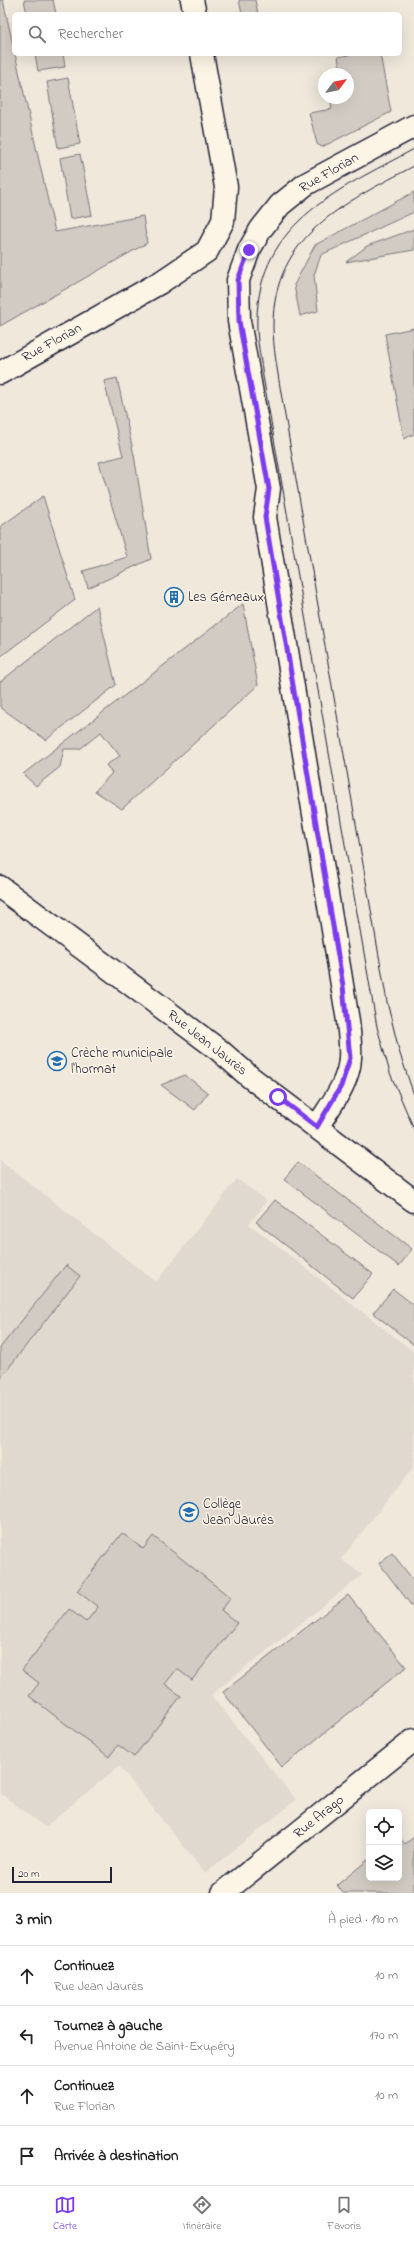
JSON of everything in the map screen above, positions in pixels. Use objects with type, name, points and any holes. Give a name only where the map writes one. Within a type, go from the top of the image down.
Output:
[{"type":"street","points":[[192,0],[195,12]]},
{"type":"street","name":"Rue Florian","points":[[0,373],[161,282],[207,252],[223,222],[226,187],[202,56]]},
{"type":"street","name":"Rue Florian","points":[[317,1127],[341,1086],[348,1069],[350,1058],[348,1021],[265,517],[269,489],[239,321],[238,280],[249,250],[261,229],[280,205],[306,184],[414,126]]},
{"type":"street","name":"Rue Jean Jaurès","points":[[0,887],[414,1201]]},
{"type":"street","name":"Rue Arago","points":[[223,1893],[414,1740]]},
{"type":"shaded area","points":[[0,0],[3,0],[12,40],[12,56],[16,56],[55,232],[143,216],[147,243],[0,326]]},
{"type":"shaded area","points":[[24,0],[53,0],[56,12],[27,12]]},
{"type":"shaded area","points":[[239,0],[255,0],[258,12],[242,12]]},
{"type":"shaded area","points":[[35,56],[63,56],[65,67],[38,71]]},
{"type":"shaded area","points":[[380,56],[391,112],[322,147],[317,144],[309,113],[332,109],[331,104],[354,104],[354,68],[340,68],[338,57]]},
{"type":"shaded area","points":[[68,78],[80,144],[58,148],[47,82]]},
{"type":"shaded area","points":[[80,154],[92,215],[70,219],[60,158]]},
{"type":"shaded area","points":[[414,192],[414,212],[321,255],[314,275],[318,311],[300,316],[294,285],[315,245]]},
{"type":"shaded area","points":[[414,229],[414,250],[346,262],[367,246]]},
{"type":"shaded area","points":[[414,328],[414,434],[404,439],[385,334]]},
{"type":"shaded area","points":[[117,378],[134,455],[151,559],[88,588],[83,571],[127,557],[99,462],[123,456],[104,381]]},
{"type":"shaded area","points":[[43,496],[75,600],[0,657],[0,527]]},
{"type":"shaded area","points":[[243,604],[258,685],[122,809],[95,791],[112,773],[106,765],[120,756],[101,732],[80,749],[64,749],[60,767],[36,786],[23,774]]},
{"type":"shaded area","points":[[97,606],[116,685],[46,740],[0,707],[0,682]]},
{"type":"shaded area","points":[[185,1075],[208,1093],[195,1110],[161,1085]]},
{"type":"shaded area","name":"Collège Jean Jaurès","points":[[0,1160],[156,1282],[237,1179],[267,1201],[249,1224],[414,1352],[414,1466],[341,1559],[362,1575],[211,1695],[296,1800],[205,1873],[119,1766],[45,1827],[0,1793]]},
{"type":"shaded area","points":[[298,1162],[412,1249],[399,1266],[284,1179]]},
{"type":"shaded area","points":[[275,1200],[373,1274],[353,1298],[256,1222]]},
{"type":"shaded area","points":[[66,1265],[80,1276],[0,1379],[0,1348]]},
{"type":"shaded area","points":[[393,1289],[414,1305],[414,1345],[373,1313]]},
{"type":"shaded area","points":[[122,1533],[143,1549],[153,1536],[231,1598],[221,1610],[237,1623],[192,1680],[177,1669],[165,1684],[181,1696],[134,1757],[118,1745],[109,1757],[29,1696],[39,1683],[22,1670],[69,1609],[86,1622],[98,1607],[77,1591]]},
{"type":"shaded area","points":[[392,1553],[414,1581],[414,1609],[379,1563]]},
{"type":"shaded area","points":[[348,1595],[406,1667],[282,1767],[223,1692]]},
{"type":"shaded area","points":[[414,1837],[414,1893],[343,1893],[337,1885],[366,1861],[366,1881],[402,1881],[402,1840],[405,1844]]},
{"type":"tram line","points":[[414,149],[329,197],[304,216],[284,238],[269,263],[259,294],[257,331],[263,376],[377,1027],[390,1073],[414,1129]]},
{"type":"tram line","points":[[414,166],[339,209],[318,226],[299,245],[285,268],[276,295],[273,326],[274,349],[280,387],[387,1002],[400,1054],[414,1095]]},
{"type":"place","name":"Les Gémeaux","points":[[174,597]]},
{"type":"place","name":"Crèche municipale l'hormat","points":[[57,1061]]},
{"type":"place","name":"Collège Jean Jaurès","points":[[189,1512]]},
{"type":"route","points":[[249,250],[238,280],[239,321],[269,489],[265,517],[343,986],[348,1021],[350,1058],[348,1069],[341,1086],[317,1127],[278,1097]]}]
